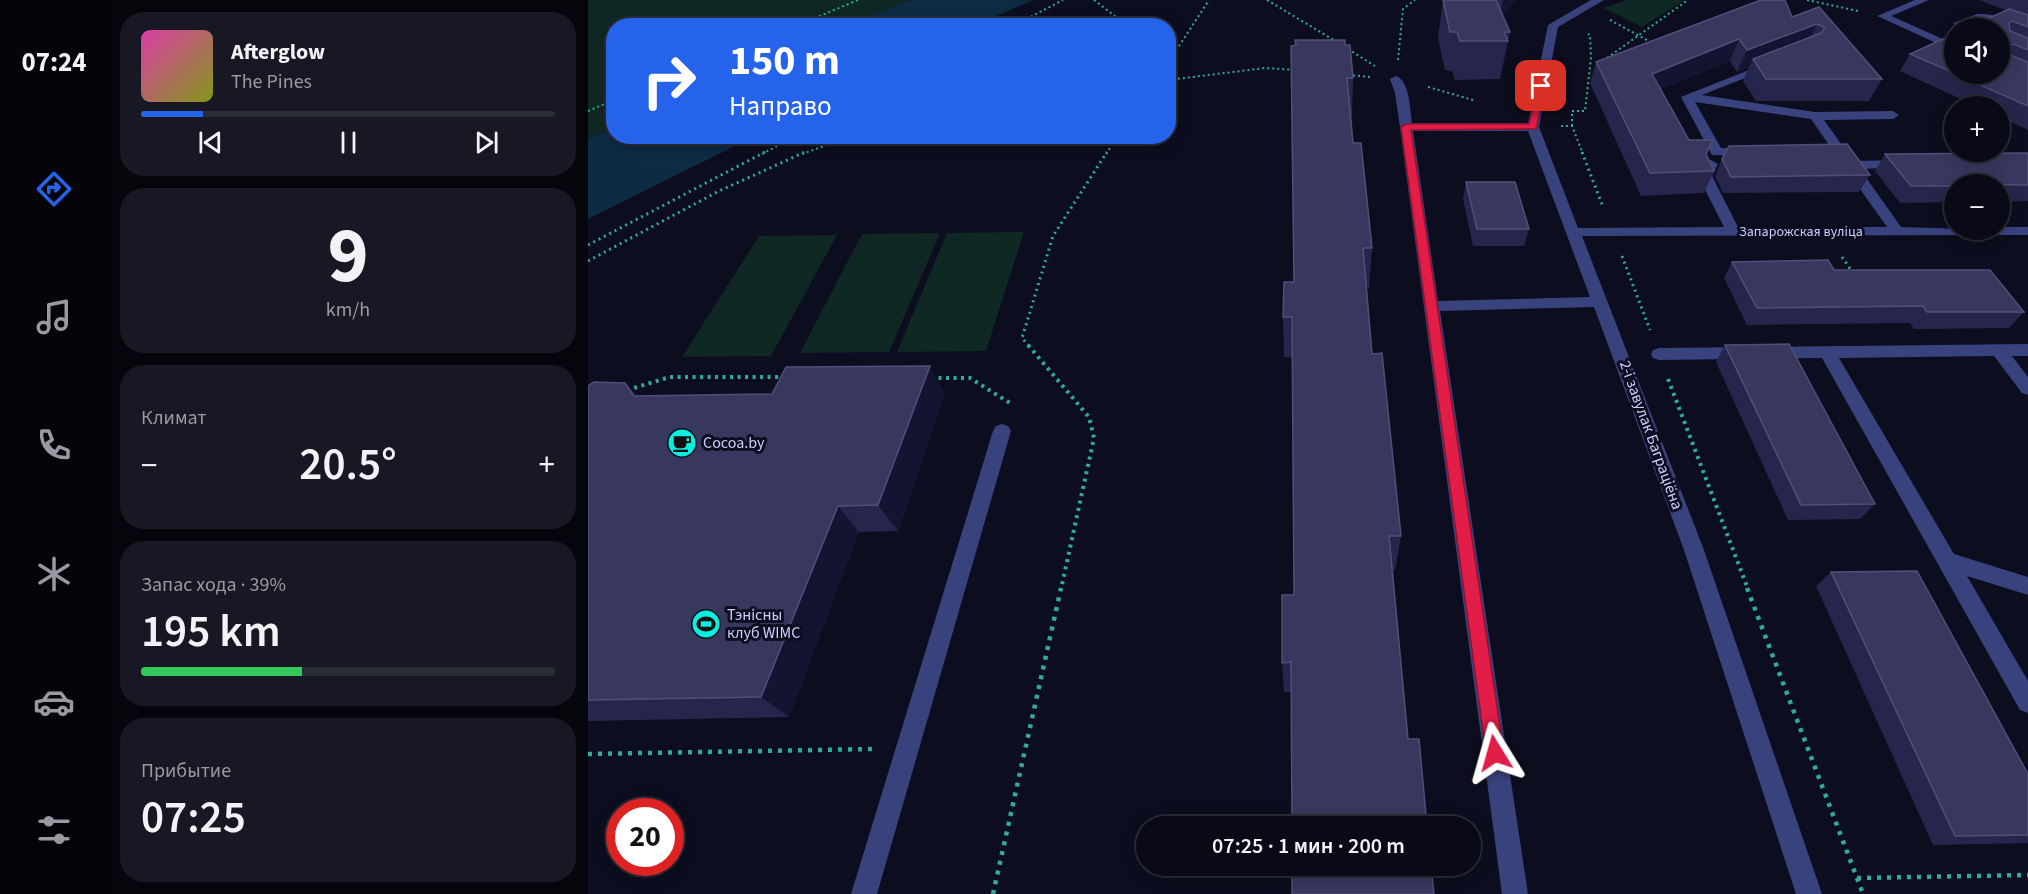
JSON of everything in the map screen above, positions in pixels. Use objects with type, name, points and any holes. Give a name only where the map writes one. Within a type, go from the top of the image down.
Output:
[{"type":"street","points":[[1406,127],[1533,127],[1553,25],[1599,0]]},
{"type":"street","points":[[1882,16],[1924,0]]},
{"type":"street","points":[[1882,16],[1944,44]]},
{"type":"street","points":[[1969,18],[1973,16],[1996,18]]},
{"type":"street","points":[[2010,24],[2028,31]]},
{"type":"street","points":[[1687,97],[1785,58]]},
{"type":"street","points":[[1396,79],[1401,93],[1406,127],[1515,894]]},
{"type":"street","points":[[1687,97],[1815,116],[1893,115]]},
{"type":"street","points":[[1687,97],[1717,153]]},
{"type":"street","points":[[1815,116],[1835,152],[1850,165],[1896,231]]},
{"type":"street","name":"2-і завулак Баграціёна","points":[[1533,127],[1575,232],[1694,550],[1809,894]]},
{"type":"street","points":[[1717,153],[1762,152]]},
{"type":"street","points":[[1717,153],[1704,176],[1733,232]]},
{"type":"street","points":[[1850,165],[1921,163]]},
{"type":"street","name":"Запарожская вуліца","points":[[1575,232],[2028,231]]},
{"type":"street","points":[[1431,306],[1601,302]]},
{"type":"street","points":[[1659,354],[2028,350]]},
{"type":"street","points":[[1999,351],[2028,389]]},
{"type":"street","points":[[1827,352],[2028,702]]},
{"type":"street","points":[[864,894],[1002,431]]},
{"type":"street","points":[[1947,561],[2028,586]]},
{"type":"path","points":[[815,18],[858,0]]},
{"type":"path","points":[[1028,18],[1062,0]]},
{"type":"path","points":[[1094,0],[1116,18]]},
{"type":"path","points":[[1176,51],[1209,0]]},
{"type":"path","points":[[1267,0],[1336,42]]},
{"type":"path","points":[[1396,79],[1403,9],[1415,0]]},
{"type":"path","points":[[1589,71],[1688,0]]},
{"type":"path","points":[[1807,0],[1882,16]]},
{"type":"path","points":[[1610,20],[1660,47]]},
{"type":"path","points":[[1583,31],[1590,35],[1585,111],[1572,111],[1572,126],[1863,894]]},
{"type":"path","points":[[1347,48],[1396,79]]},
{"type":"path","points":[[1176,79],[1265,68],[1301,71]]},
{"type":"path","points":[[1348,75],[1396,79],[1477,101]]},
{"type":"path","points":[[588,111],[606,103]]},
{"type":"path","points":[[1533,127],[1572,126]]},
{"type":"path","points":[[588,245],[781,144]]},
{"type":"path","points":[[588,261],[683,210],[788,158],[829,144]]},
{"type":"path","points":[[993,894],[1094,438],[1089,417],[1022,339],[1053,237],[1113,144]]},
{"type":"path","points":[[1840,253],[1859,283]]},
{"type":"path","points":[[619,392],[670,377],[790,377]]},
{"type":"path","points":[[922,378],[970,378],[1010,403],[1002,431]]},
{"type":"path","points":[[588,754],[907,749]]},
{"type":"path","points":[[1857,878],[2028,875]]},
{"type":"green space","points":[[588,0],[910,0],[865,18],[606,18],[606,131],[588,139]]},
{"type":"green space","points":[[1627,0],[1685,0],[1642,27],[1604,8]]},
{"type":"green space","points":[[1024,232],[986,351],[897,352],[947,233]]},
{"type":"green space","points":[[940,233],[889,352],[800,353],[862,234]]},
{"type":"green space","points":[[837,235],[771,356],[682,357],[759,236]]},
{"type":"water","points":[[910,0],[1033,0],[992,18],[865,18]]},
{"type":"water","points":[[606,131],[606,144],[739,144],[588,219],[588,139]]},
{"type":"building","points":[[1443,0],[1496,0],[1510,32],[1504,32],[1508,41],[1460,41],[1457,32],[1450,32]]},
{"type":"building","points":[[1761,0],[1785,0],[1792,17],[1819,7],[1882,79],[1766,79],[1753,59],[1821,33],[1825,28],[1817,24],[1747,50],[1739,39],[1652,74],[1689,140],[1713,140],[1706,154],[1714,171],[1650,173],[1596,62]]},
{"type":"building","points":[[2009,9],[2028,15],[2028,27],[2010,22],[2010,18],[1989,18]]},
{"type":"building","points":[[2010,31],[2028,38],[2028,50],[2013,44],[2010,46]]},
{"type":"building","points":[[1944,39],[1944,69],[1910,54]]},
{"type":"building","points":[[1295,40],[1345,40],[1345,45],[1350,45],[1353,78],[1347,78],[1353,143],[1361,143],[1372,248],[1363,248],[1372,354],[1382,353],[1401,536],[1389,536],[1408,739],[1419,739],[1426,816],[1292,816],[1291,662],[1282,663],[1282,595],[1294,595],[1292,317],[1283,317],[1284,282],[1294,282],[1291,46],[1296,45]]},
{"type":"building","points":[[2010,55],[2028,62],[2028,106],[2010,98],[2010,96],[1978,84],[2010,84]]},
{"type":"building","points":[[1847,144],[1870,175],[1731,177],[1722,159],[1729,146]]},
{"type":"building","points":[[2010,153],[2028,153],[2028,185],[2010,185],[2010,174],[1944,174],[1944,186],[1911,186],[1885,154],[1944,154],[1944,162],[2010,162]]},
{"type":"building","points":[[1466,182],[1515,182],[1529,229],[1477,229]]},
{"type":"building","points":[[1828,260],[1834,270],[1990,270],[2024,312],[1927,312],[1923,306],[1757,308],[1732,262]]},
{"type":"building","points":[[1789,344],[1875,504],[1801,505],[1725,345]]},
{"type":"building","name":"Тэнісны клуб WIMC","points":[[930,366],[878,505],[838,506],[761,697],[588,700],[588,386],[594,382],[625,383],[634,396],[772,394],[786,367]]},
{"type":"building","points":[[1917,571],[2028,774],[2028,835],[1955,836],[1831,572]]},
{"type":"building","points":[[1292,876],[1432,876],[1434,894],[1292,894]]},
{"type":"place","name":"Cocoa.by","points":[[682,443]]},
{"type":"place","name":"Тэнісны клуб WIMC","points":[[706,624]]},
{"type":"route","points":[[1495,753],[1406,127],[1533,127],[1541,86]]}]
